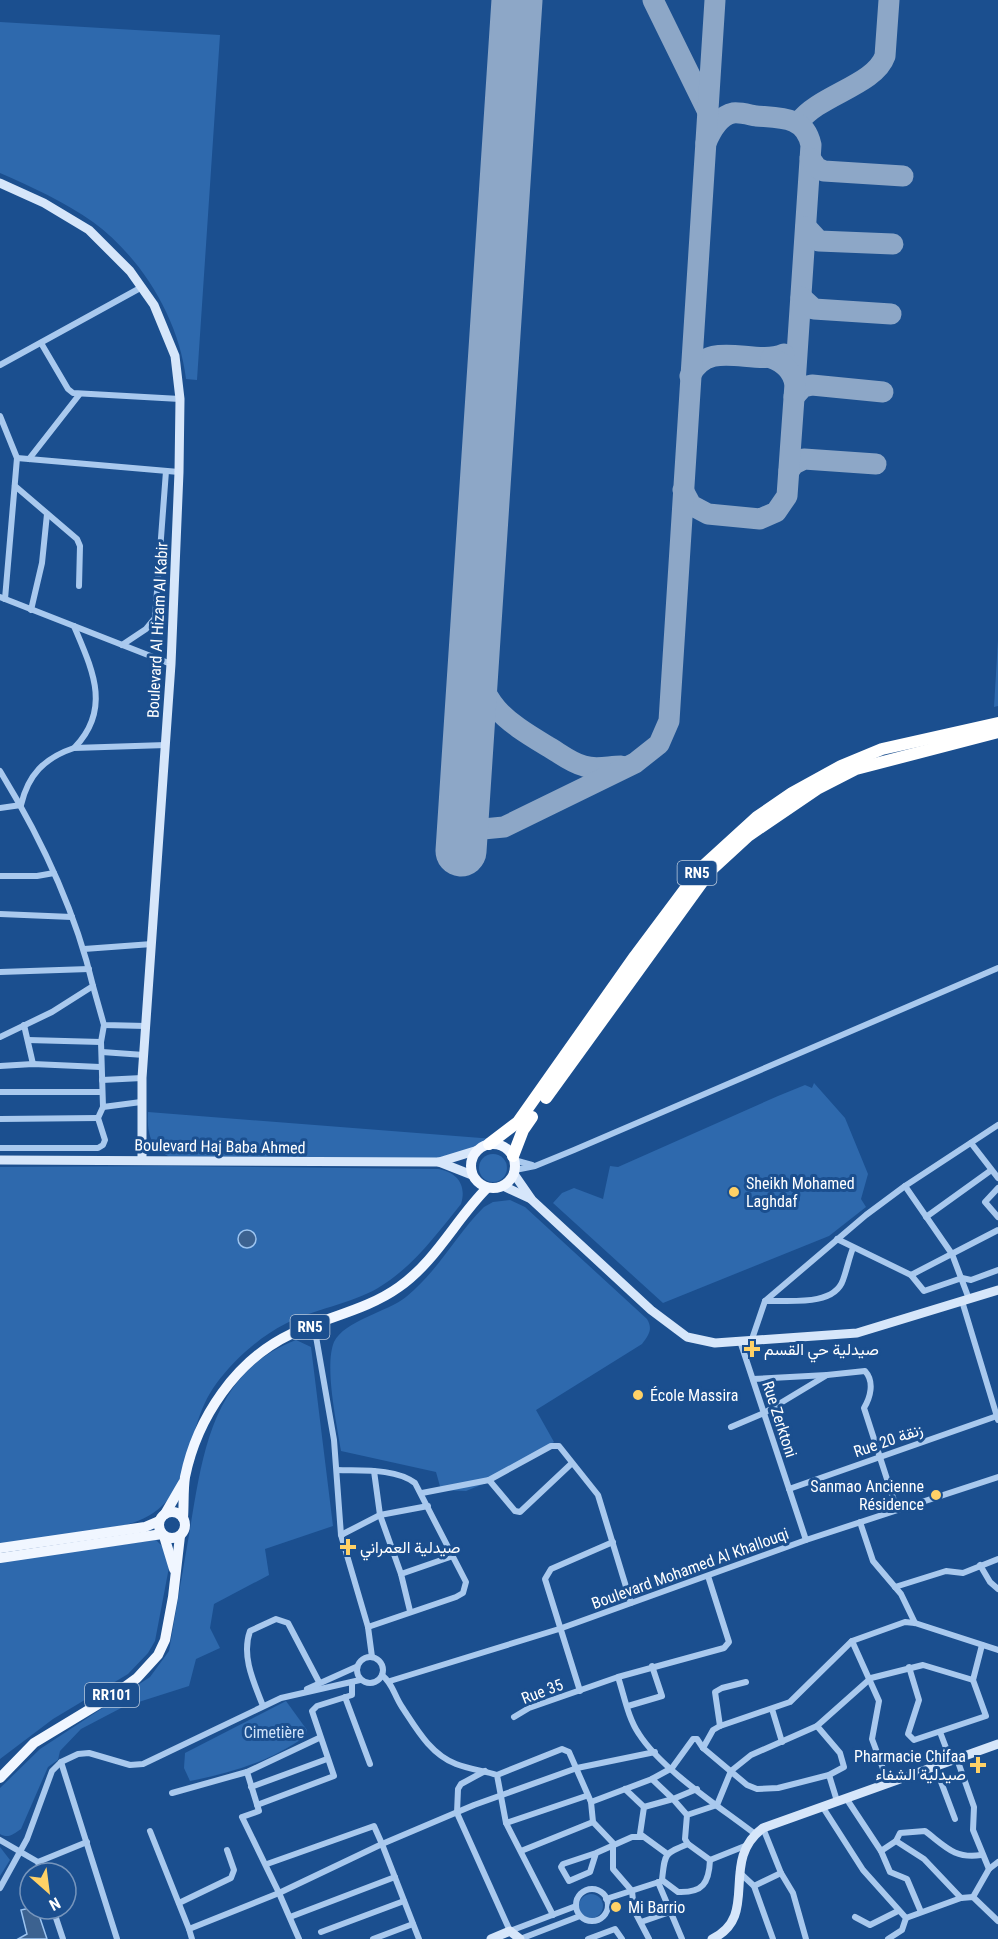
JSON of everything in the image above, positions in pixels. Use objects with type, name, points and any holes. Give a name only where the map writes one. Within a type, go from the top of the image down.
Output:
[{"type":"highway","name":"RN5","points":[[483,1147],[518,1122],[635,956],[700,869],[757,817],[792,793],[841,766],[882,749],[998,723]]},
{"type":"highway","name":"RN5","points":[[514,1165],[523,1130],[711,870],[748,836],[807,795],[856,769],[998,732]]},
{"type":"main road","name":"Boulevard Al Hizam Al Kabir","points":[[0,183],[44,203],[89,230],[130,271],[142,287],[154,305],[175,356],[180,399],[179,472],[171,664],[142,1078],[142,1160]]},
{"type":"main road","points":[[439,1162],[483,1147],[502,1146],[532,1200]]},
{"type":"main road","name":"RN5","points":[[468,1208],[473,1177],[471,1161],[483,1147]]},
{"type":"main road","name":"Boulevard Haj Baba Ahmed","points":[[0,1160],[439,1162]]},
{"type":"main road","points":[[439,1162],[473,1177],[487,1188],[503,1186],[532,1200],[675,1330],[701,1341],[740,1341],[857,1333],[998,1290]]},
{"type":"main road","name":"RN5","points":[[503,1186],[514,1165]]},
{"type":"main road","name":"RN5","points":[[162,1518],[185,1477],[201,1431],[232,1378],[272,1345],[314,1325],[364,1307],[400,1287],[434,1255],[468,1208],[487,1188]]},
{"type":"main road","name":"RN5","points":[[180,1536],[185,1530],[183,1518],[185,1477]]},
{"type":"main road","points":[[0,1558],[98,1539],[145,1527],[173,1512],[183,1518]]},
{"type":"main road","points":[[162,1518],[163,1535]]},
{"type":"main road","points":[[0,1548],[98,1539],[163,1535],[171,1539],[180,1536]]},
{"type":"main road","name":"RR101","points":[[163,1535],[176,1578]]},
{"type":"main road","name":"RR101","points":[[0,1778],[34,1743],[115,1694],[149,1666],[165,1640],[176,1578],[180,1536]]},
{"type":"main road","points":[[712,1939],[725,1933],[733,1923],[737,1909],[739,1872],[744,1846],[759,1831],[822,1806],[998,1744]]},
{"type":"main road","points":[[0,1767],[16,1760]]},
{"type":"main road","points":[[491,1939],[505,1935],[520,1939]]},
{"type":"street","points":[[0,365],[142,287]]},
{"type":"street","points":[[41,343],[68,389],[79,395],[180,399]]},
{"type":"street","points":[[29,459],[79,395]]},
{"type":"street","points":[[0,416],[3,428],[18,458],[2,598],[171,664]]},
{"type":"street","points":[[18,458],[179,472]]},
{"type":"street","points":[[122,645],[146,629],[154,618],[166,471]]},
{"type":"street","points":[[15,486],[77,540],[80,546],[78,586]]},
{"type":"street","points":[[31,610],[42,563],[47,514]]},
{"type":"street","points":[[21,806],[26,785],[33,774],[48,760],[74,748],[86,735],[96,705],[95,683],[74,626]]},
{"type":"street","points":[[74,748],[166,745]]},
{"type":"street","points":[[0,771],[21,806],[54,873],[84,949],[104,1025],[100,1067],[103,1107],[98,1118],[105,1140],[98,1148],[0,1148]]},
{"type":"street","points":[[0,808],[21,806]]},
{"type":"street","points":[[0,876],[37,876],[54,873]]},
{"type":"street","points":[[0,914],[72,917]]},
{"type":"street","points":[[84,949],[153,945]]},
{"type":"street","points":[[514,1165],[535,1166],[998,968]]},
{"type":"street","points":[[0,972],[89,969]]},
{"type":"street","points":[[0,1037],[93,986]]},
{"type":"street","points":[[24,1025],[33,1064]]},
{"type":"street","points":[[104,1025],[146,1026]]},
{"type":"street","points":[[28,1040],[101,1042]]},
{"type":"street","points":[[102,1052],[144,1054]]},
{"type":"street","points":[[0,1066],[33,1064],[100,1067]]},
{"type":"street","points":[[102,1080],[142,1078]]},
{"type":"street","points":[[0,1092],[102,1092]]},
{"type":"street","points":[[103,1107],[141,1102]]},
{"type":"street","points":[[0,1119],[98,1118]]},
{"type":"street","points":[[752,1339],[765,1301],[837,1239],[905,1186],[998,1125]]},
{"type":"street","points":[[971,1143],[990,1171],[998,1178]]},
{"type":"street","points":[[926,1218],[990,1171]]},
{"type":"street","points":[[905,1186],[952,1254],[962,1278],[965,1300],[997,1418]]},
{"type":"street","points":[[998,1188],[985,1202],[998,1217]]},
{"type":"street","points":[[911,1275],[998,1230]]},
{"type":"street","points":[[837,1239],[911,1275],[922,1290],[927,1291],[962,1278],[971,1280],[998,1270]]},
{"type":"street","points":[[765,1301],[814,1299],[833,1292],[843,1280],[853,1248]]},
{"type":"street","points":[[314,1325],[337,1470],[337,1506],[341,1535],[368,1627],[372,1657]]},
{"type":"street","name":"Rue Zerktoni","points":[[740,1341],[806,1540]]},
{"type":"street","points":[[753,1379],[861,1370],[870,1378],[870,1400],[864,1408],[897,1510]]},
{"type":"street","points":[[731,1427],[764,1413],[827,1374]]},
{"type":"street","name":"Rue 20 زنقة","points":[[789,1490],[997,1418]]},
{"type":"street","points":[[422,1493],[489,1480],[551,1446],[559,1446],[598,1496],[631,1604]]},
{"type":"street","points":[[489,1480],[515,1511],[520,1512],[571,1464]]},
{"type":"street","points":[[337,1470],[374,1472],[409,1479],[422,1493],[466,1582],[463,1593],[368,1627]]},
{"type":"street","points":[[374,1472],[380,1515],[401,1574],[410,1611]]},
{"type":"street","name":"Boulevard Mohamed Al Khallouqi","points":[[390,1682],[559,1629],[806,1540],[998,1477]]},
{"type":"street","points":[[341,1535],[380,1515],[428,1506]]},
{"type":"street","points":[[860,1522],[873,1561],[896,1587],[915,1623]]},
{"type":"street","points":[[580,1691],[559,1629],[546,1575],[559,1565],[613,1542]]},
{"type":"street","points":[[401,1574],[453,1557]]},
{"type":"street","points":[[896,1587],[946,1571],[963,1573],[998,1559]]},
{"type":"street","points":[[980,1565],[990,1582],[998,1589]]},
{"type":"street","name":"Rue 35","points":[[514,1717],[529,1708],[618,1677],[728,1645],[708,1576]]},
{"type":"street","points":[[263,1707],[250,1670],[246,1641],[250,1630],[276,1619],[288,1623],[320,1682]]},
{"type":"street","points":[[703,1748],[713,1731],[720,1726],[790,1702],[852,1641],[897,1624],[915,1623],[998,1650]]},
{"type":"street","points":[[852,1641],[871,1678],[879,1701],[872,1739],[888,1782]]},
{"type":"street","points":[[909,1667],[919,1700],[908,1734],[914,1740],[984,1717],[986,1713],[973,1680],[982,1645]]},
{"type":"street","points":[[0,1888],[21,1852],[52,1771],[61,1762],[78,1754],[89,1753],[130,1765],[143,1764],[263,1707],[356,1667],[359,1661],[372,1657],[379,1660],[383,1667],[382,1675],[370,1684],[360,1680],[301,1692]]},
{"type":"street","points":[[628,1706],[662,1696],[652,1666]]},
{"type":"street","points":[[356,1667],[360,1680]]},
{"type":"street","points":[[687,1815],[717,1805],[731,1771],[751,1755],[817,1726],[871,1678],[909,1667],[933,1667],[973,1680]]},
{"type":"street","points":[[382,1675],[390,1682],[399,1702],[414,1725],[438,1754],[457,1764],[497,1775],[562,1749],[569,1752],[589,1798],[593,1822],[613,1843],[613,1869],[632,1891],[632,1904],[648,1937],[639,1939]]},
{"type":"street","points":[[618,1677],[637,1731],[655,1752],[717,1805],[759,1831],[793,1893],[806,1939]]},
{"type":"street","points":[[720,1726],[715,1692],[746,1682]]},
{"type":"street","points":[[257,1805],[333,1776],[312,1715],[314,1708],[352,1695],[352,1683]]},
{"type":"street","points":[[345,1697],[370,1764]]},
{"type":"street","points":[[772,1709],[782,1742]]},
{"type":"street","points":[[506,1823],[652,1779],[672,1768],[693,1739],[697,1739],[703,1748],[747,1785],[757,1789],[778,1788],[841,1771],[845,1764],[840,1753],[817,1726]]},
{"type":"street","points":[[940,1732],[974,1807],[973,1830],[981,1855],[989,1869]]},
{"type":"street","points":[[172,1794],[247,1772],[319,1738]]},
{"type":"street","points":[[189,1929],[279,1893],[382,1844],[499,1796],[577,1768],[655,1752]]},
{"type":"street","points":[[251,1788],[327,1759]]},
{"type":"street","points":[[61,1762],[117,1939]]},
{"type":"street","points":[[935,1766],[955,1819]]},
{"type":"street","points":[[485,1771],[460,1784],[457,1813],[505,1935],[576,1906]]},
{"type":"street","points":[[247,1772],[259,1811],[242,1817],[267,1864],[299,1939]]},
{"type":"street","points":[[497,1775],[499,1796],[506,1823],[553,1915]]},
{"type":"street","points":[[829,1775],[842,1799],[881,1851],[890,1872],[907,1879],[921,1912]]},
{"type":"street","points":[[652,1779],[687,1815],[685,1839],[688,1844],[710,1860]]},
{"type":"street","points":[[625,1789],[644,1807]]},
{"type":"street","points":[[644,1807],[697,1789]]},
{"type":"street","points":[[822,1806],[863,1870],[906,1918]]},
{"type":"street","points":[[644,1807],[640,1834],[666,1853]]},
{"type":"street","points":[[521,1851],[593,1822]]},
{"type":"street","points":[[267,1864],[374,1826],[419,1939]]},
{"type":"street","points":[[150,1831],[192,1939]]},
{"type":"street","points":[[881,1851],[896,1841],[900,1833],[925,1831],[957,1854],[966,1857],[981,1855]]},
{"type":"street","points":[[596,1853],[591,1852],[563,1864],[561,1867],[565,1878],[569,1881],[587,1874],[596,1853],[613,1843],[632,1837],[643,1837]]},
{"type":"street","points":[[0,1840],[36,1861]]},
{"type":"street","points":[[896,1841],[924,1859],[961,1898]]},
{"type":"street","points":[[40,1861],[87,1842]]},
{"type":"street","points":[[666,1853],[688,1844]]},
{"type":"street","points":[[710,1860],[744,1846]]},
{"type":"street","points":[[179,1903],[231,1878],[234,1870],[227,1850]]},
{"type":"street","points":[[666,1853],[660,1881],[669,1912],[682,1939]]},
{"type":"street","points":[[660,1881],[678,1892],[702,1887],[709,1878],[710,1860]]},
{"type":"street","points":[[973,1897],[989,1869],[998,1862]]},
{"type":"street","points":[[739,1872],[754,1886],[773,1939]]},
{"type":"street","points":[[754,1886],[781,1873]]},
{"type":"street","points":[[290,1917],[395,1876]]},
{"type":"street","points":[[606,1899],[660,1881]]},
{"type":"street","points":[[586,1890],[600,1892],[606,1899],[607,1909],[598,1920],[589,1921],[580,1916],[576,1906],[578,1897],[586,1890]]},
{"type":"street","points":[[888,1939],[902,1930],[906,1918],[961,1898],[973,1897],[998,1921]]},
{"type":"street","points":[[321,1932],[404,1901]]},
{"type":"street","points":[[855,1917],[870,1925],[898,1911]]},
{"type":"street","points":[[641,1922],[669,1912]]},
{"type":"street","points":[[520,1939],[580,1916]]},
{"type":"street","points":[[56,1921],[63,1939]]},
{"type":"street","points":[[373,1939],[413,1923]]},
{"type":"street","points":[[588,1939],[615,1929],[622,1939]]},
{"type":"green space","points":[[0,22],[220,35],[197,380],[186,379],[182,357],[166,312],[142,272],[127,253],[93,222],[71,208],[0,173]]},
{"type":"green space","points":[[998,640],[998,706],[994,707]]},
{"type":"green space","name":"Sheikh Mohamed Laghdaf","points":[[814,1083],[845,1118],[868,1174],[861,1199],[866,1207],[829,1236],[663,1303],[553,1203],[562,1193],[574,1188],[603,1199],[610,1166],[618,1167],[805,1085],[812,1088]]},
{"type":"green space","points":[[148,1112],[494,1139],[468,1150],[431,1160],[170,1157],[158,1149],[151,1139]]},
{"type":"green space","points":[[493,1154],[503,1158],[507,1168],[503,1178],[493,1182],[483,1178],[479,1168],[483,1158]]},
{"type":"green space","points":[[0,1167],[438,1169],[455,1176],[461,1185],[463,1197],[461,1204],[433,1239],[391,1280],[367,1294],[285,1324],[238,1358],[216,1384],[205,1404],[177,1486],[166,1502],[149,1516],[125,1525],[0,1545]]},
{"type":"green space","points":[[510,1200],[525,1207],[647,1319],[650,1329],[647,1338],[642,1344],[536,1410],[554,1442],[493,1480],[466,1491],[441,1490],[436,1472],[341,1451],[334,1411],[330,1366],[334,1342],[339,1335],[356,1322],[398,1302],[418,1287],[484,1207],[493,1202]]},
{"type":"green space","points":[[296,1340],[311,1347],[333,1526],[265,1549],[269,1575],[214,1604],[210,1628],[220,1648],[196,1659],[189,1686],[123,1707],[81,1729],[60,1751],[58,1760],[48,1767],[21,1829],[8,1836],[0,1834],[0,1788],[40,1749],[150,1677],[169,1651],[200,1472],[216,1418],[229,1394],[246,1372],[268,1354]]},
{"type":"green space","points":[[156,1540],[166,1550],[170,1562],[155,1641],[148,1653],[128,1674],[53,1719],[0,1759],[0,1561]]},
{"type":"green space","name":"Cimetière","points":[[286,1701],[307,1730],[306,1736],[293,1745],[251,1765],[190,1781],[184,1768],[185,1753]]},
{"type":"green space","points":[[0,1847],[10,1860],[0,1876]]},
{"type":"green space","points":[[591,1894],[596,1895],[602,1901],[602,1911],[596,1917],[591,1918],[586,1917],[580,1911],[579,1906],[580,1901],[586,1895]]},
{"type":"shaded area","points":[[247,1230],[253,1233],[256,1239],[253,1245],[247,1248],[241,1245],[238,1239],[241,1233]]},
{"type":"shaded area","points":[[24,1921],[41,1921],[47,1939],[18,1939],[27,1934]]},
{"type":"taxiway","points":[[653,0],[707,110]]},
{"type":"taxiway","points":[[462,831],[504,827],[635,763],[659,744],[669,721],[715,0]]},
{"type":"taxiway","points":[[799,122],[819,104],[859,83],[879,66],[885,56],[889,0]]},
{"type":"taxiway","points":[[706,143],[720,121],[733,113],[791,120],[798,124],[808,136],[811,145],[795,384]]},
{"type":"taxiway","points":[[810,158],[817,168],[824,171],[903,176]]},
{"type":"taxiway","points":[[806,227],[819,241],[893,244]]},
{"type":"taxiway","points":[[801,297],[814,309],[891,314]]},
{"type":"taxiway","points":[[690,376],[698,364],[720,355],[772,357],[784,354]]},
{"type":"taxiway","points":[[683,490],[691,505],[708,514],[760,519],[776,512],[787,496],[795,384],[787,368],[771,358]]},
{"type":"taxiway","points":[[794,397],[803,387],[812,385],[883,392]]},
{"type":"taxiway","points":[[789,471],[794,464],[804,459],[876,464]]},
{"type":"taxiway","points":[[474,651],[477,669],[488,697],[497,709],[518,728],[579,765],[593,768],[621,766]]},
{"type":"runway","points":[[461,851],[517,0]]},
{"type":"place","name":"Sheikh Mohamed Laghdaf","points":[[734,1192]]},
{"type":"place","name":"صيدلية حي القسم","points":[[752,1349]]},
{"type":"place","name":"École Massira","points":[[638,1395]]},
{"type":"place","name":"Sanmao Ancienne Résidence","points":[[936,1495]]},
{"type":"place","name":"صيدلية العمراني","points":[[348,1547]]},
{"type":"place","name":"Pharmacie Chifaa صيدلية الشفاء","points":[[978,1765]]},
{"type":"place","name":"Mi Barrio","points":[[616,1907]]}]
